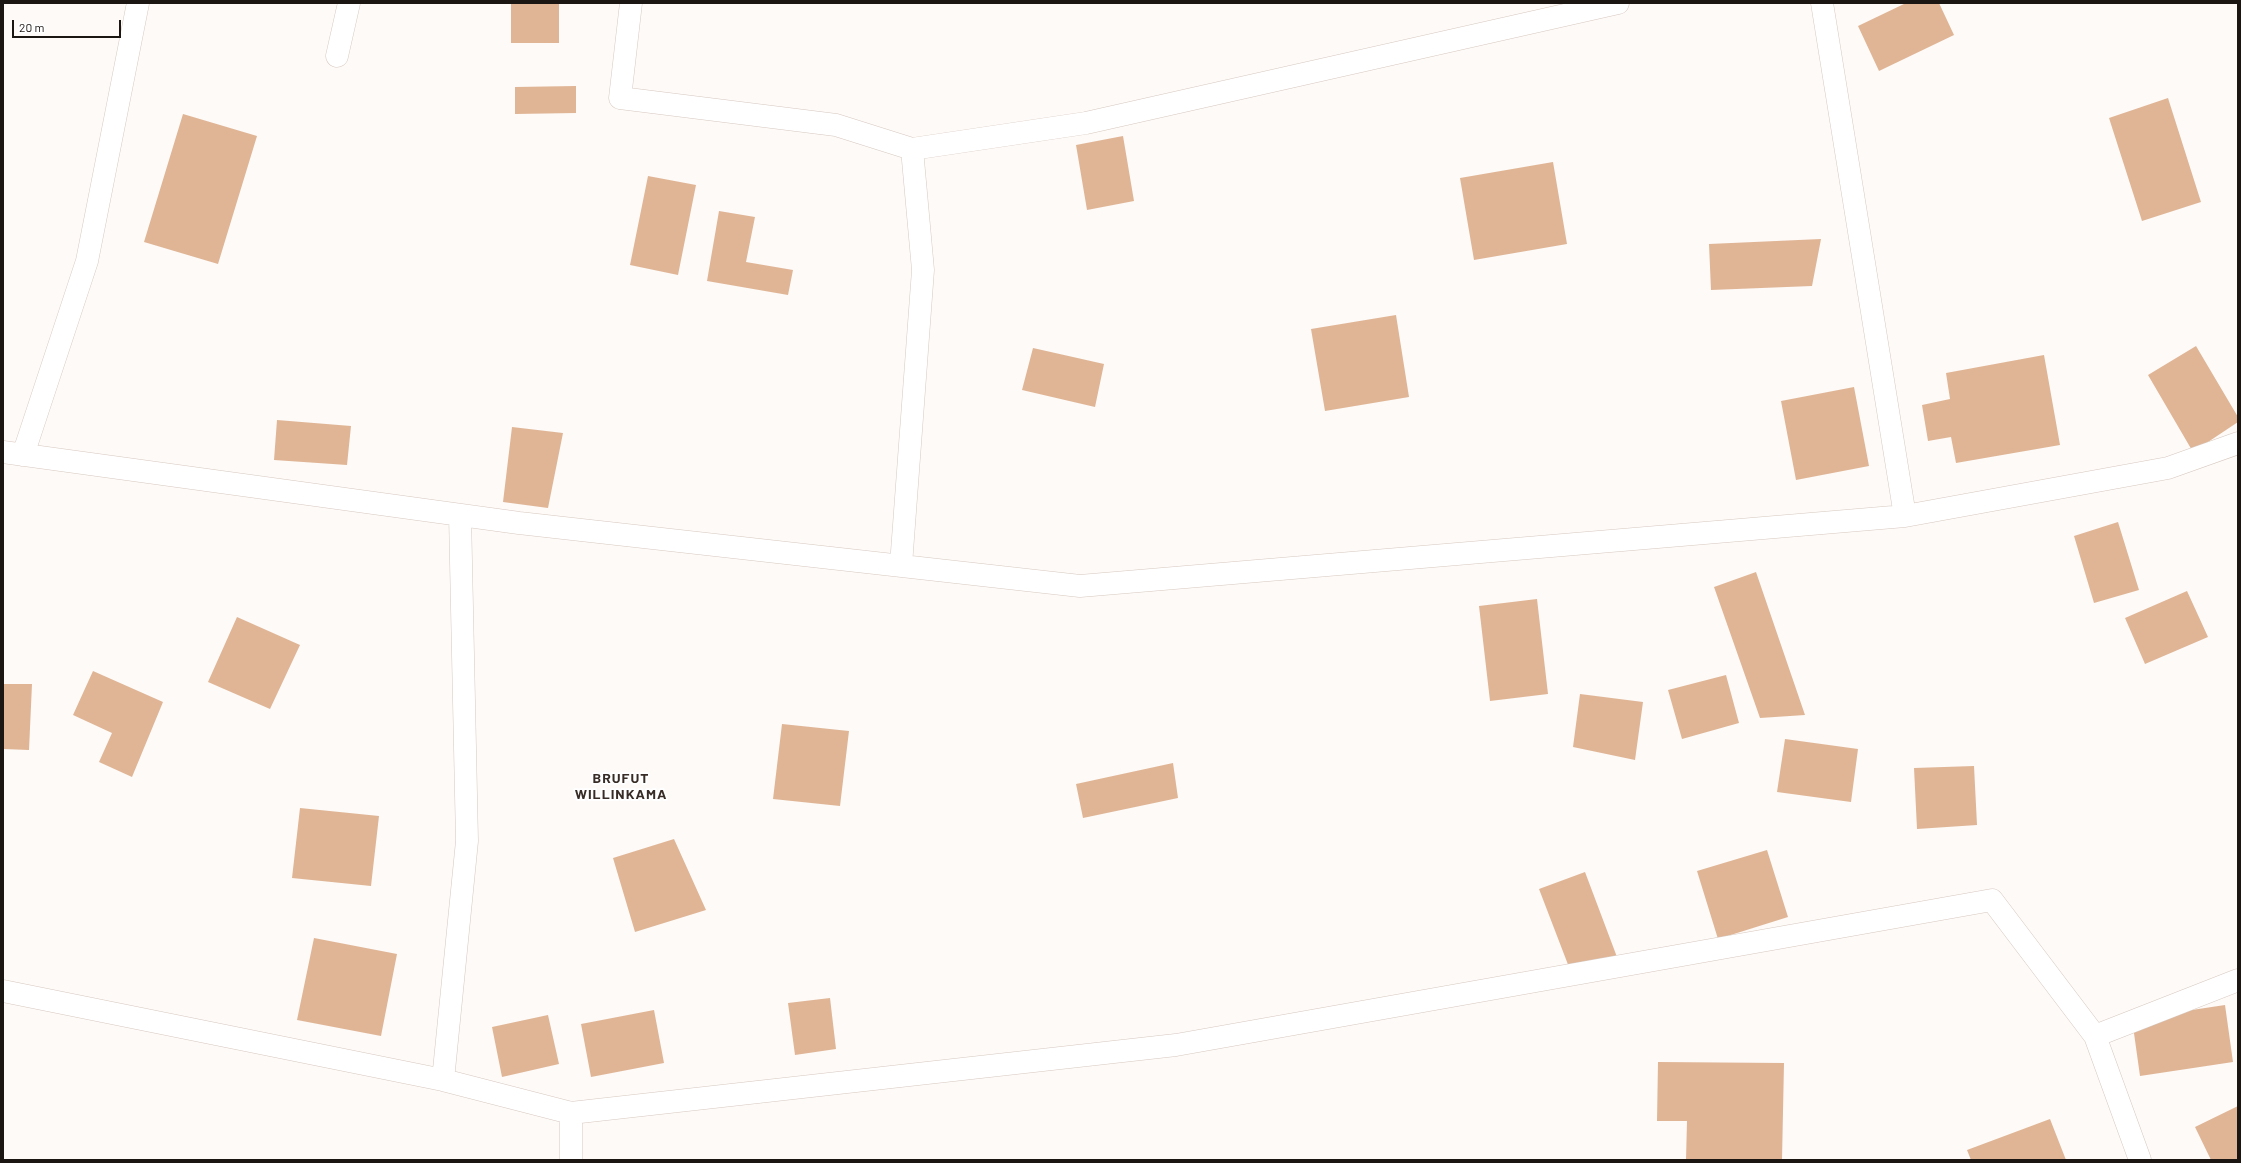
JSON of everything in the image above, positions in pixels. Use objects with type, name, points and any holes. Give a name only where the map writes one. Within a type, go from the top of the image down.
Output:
[{"type":"street","points":[[138,3],[87,261],[13,453],[460,515],[1080,586],[1905,516],[2168,468],[2238,443]]},
{"type":"street","points":[[337,56],[349,3]]},
{"type":"street","points":[[631,3],[620,98],[836,125],[912,149],[1086,123],[1618,3]]},
{"type":"street","points":[[1822,3],[1905,516]]},
{"type":"street","points":[[901,565],[923,270],[912,149]]},
{"type":"street","points":[[443,1080],[467,841],[460,515]]},
{"type":"street","points":[[3,991],[443,1080],[570,1114],[1176,1045],[1992,900],[2096,1036],[2140,1160]]},
{"type":"street","points":[[2096,1036],[2238,980]]},
{"type":"street","points":[[570,1114],[571,1160]]},
{"type":"building","points":[[511,3],[559,3],[559,43],[511,43]]},
{"type":"building","points":[[1906,3],[1939,3],[1954,35],[1879,71],[1858,26]]},
{"type":"building","points":[[576,86],[576,113],[515,114],[515,87]]},
{"type":"building","points":[[2168,98],[2201,202],[2142,221],[2109,118]]},
{"type":"building","points":[[183,114],[257,136],[218,264],[144,242]]},
{"type":"building","points":[[1123,136],[1134,201],[1087,210],[1076,145]]},
{"type":"building","points":[[1553,162],[1567,244],[1474,260],[1460,178]]},
{"type":"building","points":[[648,176],[696,185],[678,275],[630,265]]},
{"type":"building","points":[[719,211],[755,217],[746,262],[793,270],[788,295],[707,281]]},
{"type":"building","points":[[1821,239],[1812,286],[1711,290],[1709,244]]},
{"type":"building","points":[[1396,315],[1409,397],[1325,411],[1311,329]]},
{"type":"building","points":[[2196,346],[2238,417],[2238,422],[2193,452],[2148,375]]},
{"type":"building","points":[[1033,348],[1104,364],[1095,407],[1022,390]]},
{"type":"building","points":[[2044,355],[2060,445],[1956,463],[1951,437],[1928,441],[1922,405],[1950,399],[1946,373]]},
{"type":"building","points":[[1854,387],[1869,466],[1796,480],[1781,401]]},
{"type":"building","points":[[277,420],[351,426],[347,465],[274,460]]},
{"type":"building","points":[[512,427],[563,433],[548,508],[503,502]]},
{"type":"building","points":[[2118,522],[2139,590],[2094,603],[2074,536]]},
{"type":"building","points":[[1756,572],[1805,715],[1760,718],[1714,587]]},
{"type":"building","points":[[2187,591],[2208,637],[2145,664],[2125,618]]},
{"type":"building","points":[[1537,599],[1548,694],[1490,701],[1479,606]]},
{"type":"building","points":[[237,617],[300,645],[270,709],[208,682]]},
{"type":"building","points":[[93,671],[163,702],[132,777],[99,762],[112,733],[73,715]]},
{"type":"building","points":[[1726,675],[1739,723],[1682,739],[1668,690]]},
{"type":"building","points":[[3,684],[32,684],[29,750],[3,749]]},
{"type":"building","points":[[1580,694],[1643,702],[1635,760],[1573,747]]},
{"type":"building","points":[[782,724],[849,731],[840,806],[773,799]]},
{"type":"building","points":[[1785,739],[1858,749],[1851,802],[1777,792]]},
{"type":"building","points":[[1173,763],[1178,798],[1083,818],[1076,784]]},
{"type":"building","points":[[1974,766],[1977,825],[1917,829],[1914,768]]},
{"type":"building","points":[[300,808],[379,816],[371,886],[292,878]]},
{"type":"building","points":[[674,839],[706,910],[635,932],[613,858]]},
{"type":"building","points":[[1767,850],[1788,917],[1718,939],[1697,871]]},
{"type":"building","points":[[1585,872],[1617,957],[1572,975],[1539,889]]},
{"type":"building","points":[[314,938],[397,954],[381,1036],[297,1020]]},
{"type":"building","points":[[830,998],[836,1049],[795,1055],[788,1003]]},
{"type":"building","points":[[2225,1005],[2233,1062],[2140,1076],[2132,1019]]},
{"type":"building","points":[[654,1010],[664,1063],[591,1077],[581,1024]]},
{"type":"building","points":[[548,1015],[559,1064],[502,1077],[492,1027]]},
{"type":"building","points":[[1658,1062],[1784,1063],[1782,1160],[1686,1160],[1687,1121],[1657,1121]]},
{"type":"building","points":[[2238,1106],[2238,1160],[2211,1160],[2195,1127]]},
{"type":"building","points":[[2050,1119],[2066,1160],[1971,1160],[1967,1150]]},
{"type":"district","name":"BRUFUT WILLINKAMA","points":[[621,786]]}]
